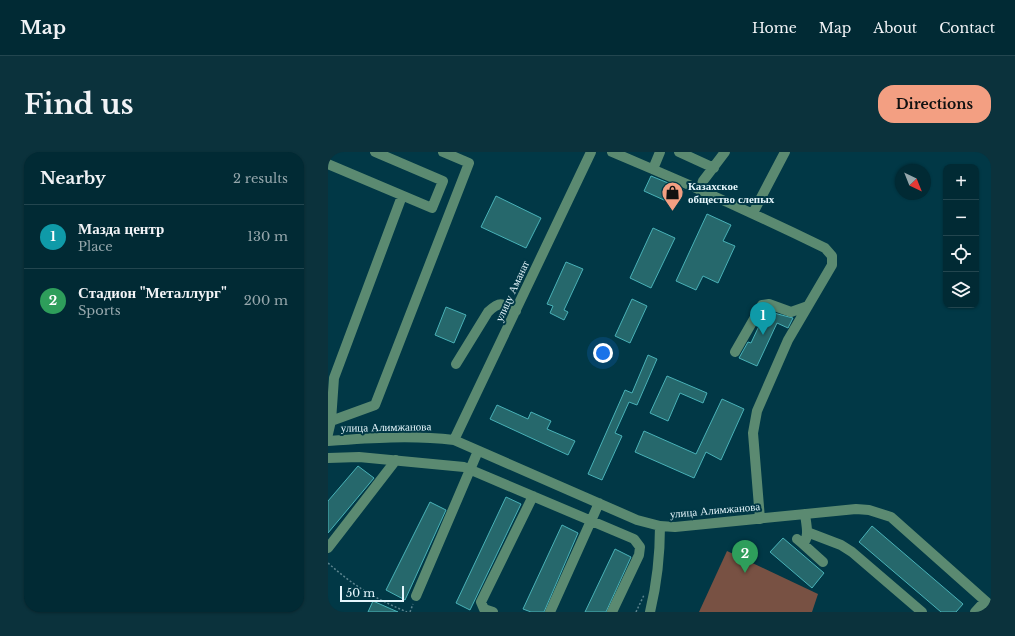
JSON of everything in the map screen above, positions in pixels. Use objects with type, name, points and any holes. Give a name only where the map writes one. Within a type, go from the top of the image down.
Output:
[{"type":"street","points":[[328,164],[432,208],[443,181],[375,152]]},
{"type":"street","points":[[332,421],[375,405],[469,163],[443,152]]},
{"type":"street","name":"улицу Аманат","points":[[454,440],[591,152]]},
{"type":"street","points":[[612,152],[753,213],[825,248],[830,252],[833,259],[832,265],[788,340],[757,411],[753,433],[760,518]]},
{"type":"street","points":[[653,169],[660,152]]},
{"type":"street","points":[[679,152],[714,168]]},
{"type":"street","points":[[700,189],[703,181],[725,152]]},
{"type":"street","points":[[753,213],[785,152]]},
{"type":"street","points":[[328,434],[332,421],[334,378],[402,196]]},
{"type":"street","points":[[456,364],[488,312],[492,308],[497,304],[502,304],[516,311]]},
{"type":"street","points":[[735,352],[762,305],[769,304],[791,312],[808,306]]},
{"type":"street","name":"улица Алимжанова","points":[[328,441],[379,437],[426,437],[454,440],[637,520],[660,526],[856,509],[870,510],[891,517],[988,604]]},
{"type":"street","points":[[416,596],[469,468],[478,451]]},
{"type":"street","points":[[328,458],[359,457],[455,465],[469,468],[634,539],[640,547],[639,555],[612,612]]},
{"type":"street","points":[[328,548],[396,460]]},
{"type":"street","points":[[493,612],[479,609],[483,596],[533,496]]},
{"type":"street","points":[[550,612],[599,503]]},
{"type":"street","points":[[805,514],[807,532],[806,541],[800,542],[823,562]]},
{"type":"street","points":[[650,612],[656,589],[659,564],[660,526]]},
{"type":"street","points":[[807,532],[841,545],[852,552],[922,612]]},
{"type":"street","points":[[976,612],[988,604]]},
{"type":"path","points":[[328,564],[374,598],[407,612]]},
{"type":"shaded area","points":[[727,551],[818,594],[812,612],[699,612]]},
{"type":"building","points":[[651,176],[683,189],[675,205],[644,191]]},
{"type":"building","points":[[496,196],[541,218],[526,248],[481,227]]},
{"type":"building","points":[[707,214],[731,225],[723,241],[735,246],[718,283],[703,276],[696,290],[676,281]]},
{"type":"building","points":[[653,228],[675,238],[651,288],[630,278]]},
{"type":"building","points":[[566,262],[583,269],[564,310],[568,312],[564,320],[550,313],[553,306],[547,304]]},
{"type":"building","points":[[632,299],[647,306],[630,343],[615,336]]},
{"type":"building","points":[[446,307],[466,315],[454,343],[435,335]]},
{"type":"building","points":[[766,311],[793,318],[788,328],[777,323],[757,366],[739,358],[748,342],[751,343]]},
{"type":"building","points":[[648,355],[657,359],[637,405],[629,402],[615,433],[622,436],[602,480],[588,474],[625,390],[632,393]]},
{"type":"building","points":[[667,376],[707,393],[703,403],[680,393],[668,421],[650,413]]},
{"type":"building","points":[[722,399],[744,409],[721,460],[706,452],[694,478],[635,452],[644,431],[696,454]]},
{"type":"building","points":[[497,405],[528,419],[531,412],[551,421],[547,429],[575,441],[568,455],[490,419]]},
{"type":"building","points":[[358,466],[374,478],[328,533],[328,501]]},
{"type":"building","points":[[506,497],[521,504],[470,610],[456,603]]},
{"type":"building","points":[[430,502],[446,510],[405,600],[386,590]]},
{"type":"building","points":[[562,525],[578,533],[544,612],[531,612],[523,609]]},
{"type":"building","points":[[872,526],[963,604],[956,612],[941,612],[859,542]]},
{"type":"building","points":[[783,538],[824,573],[812,588],[770,552]]},
{"type":"building","points":[[615,549],[631,557],[606,612],[585,612]]},
{"type":"building","points":[[373,601],[398,612],[368,612]]},
{"type":"place","name":"Казахское общество слепых","points":[[673,212]]},
{"type":"place","name":"Мазда центр","points":[[763,335]]},
{"type":"place","name":"Стадион \"Металлург\"","points":[[745,573]]}]
